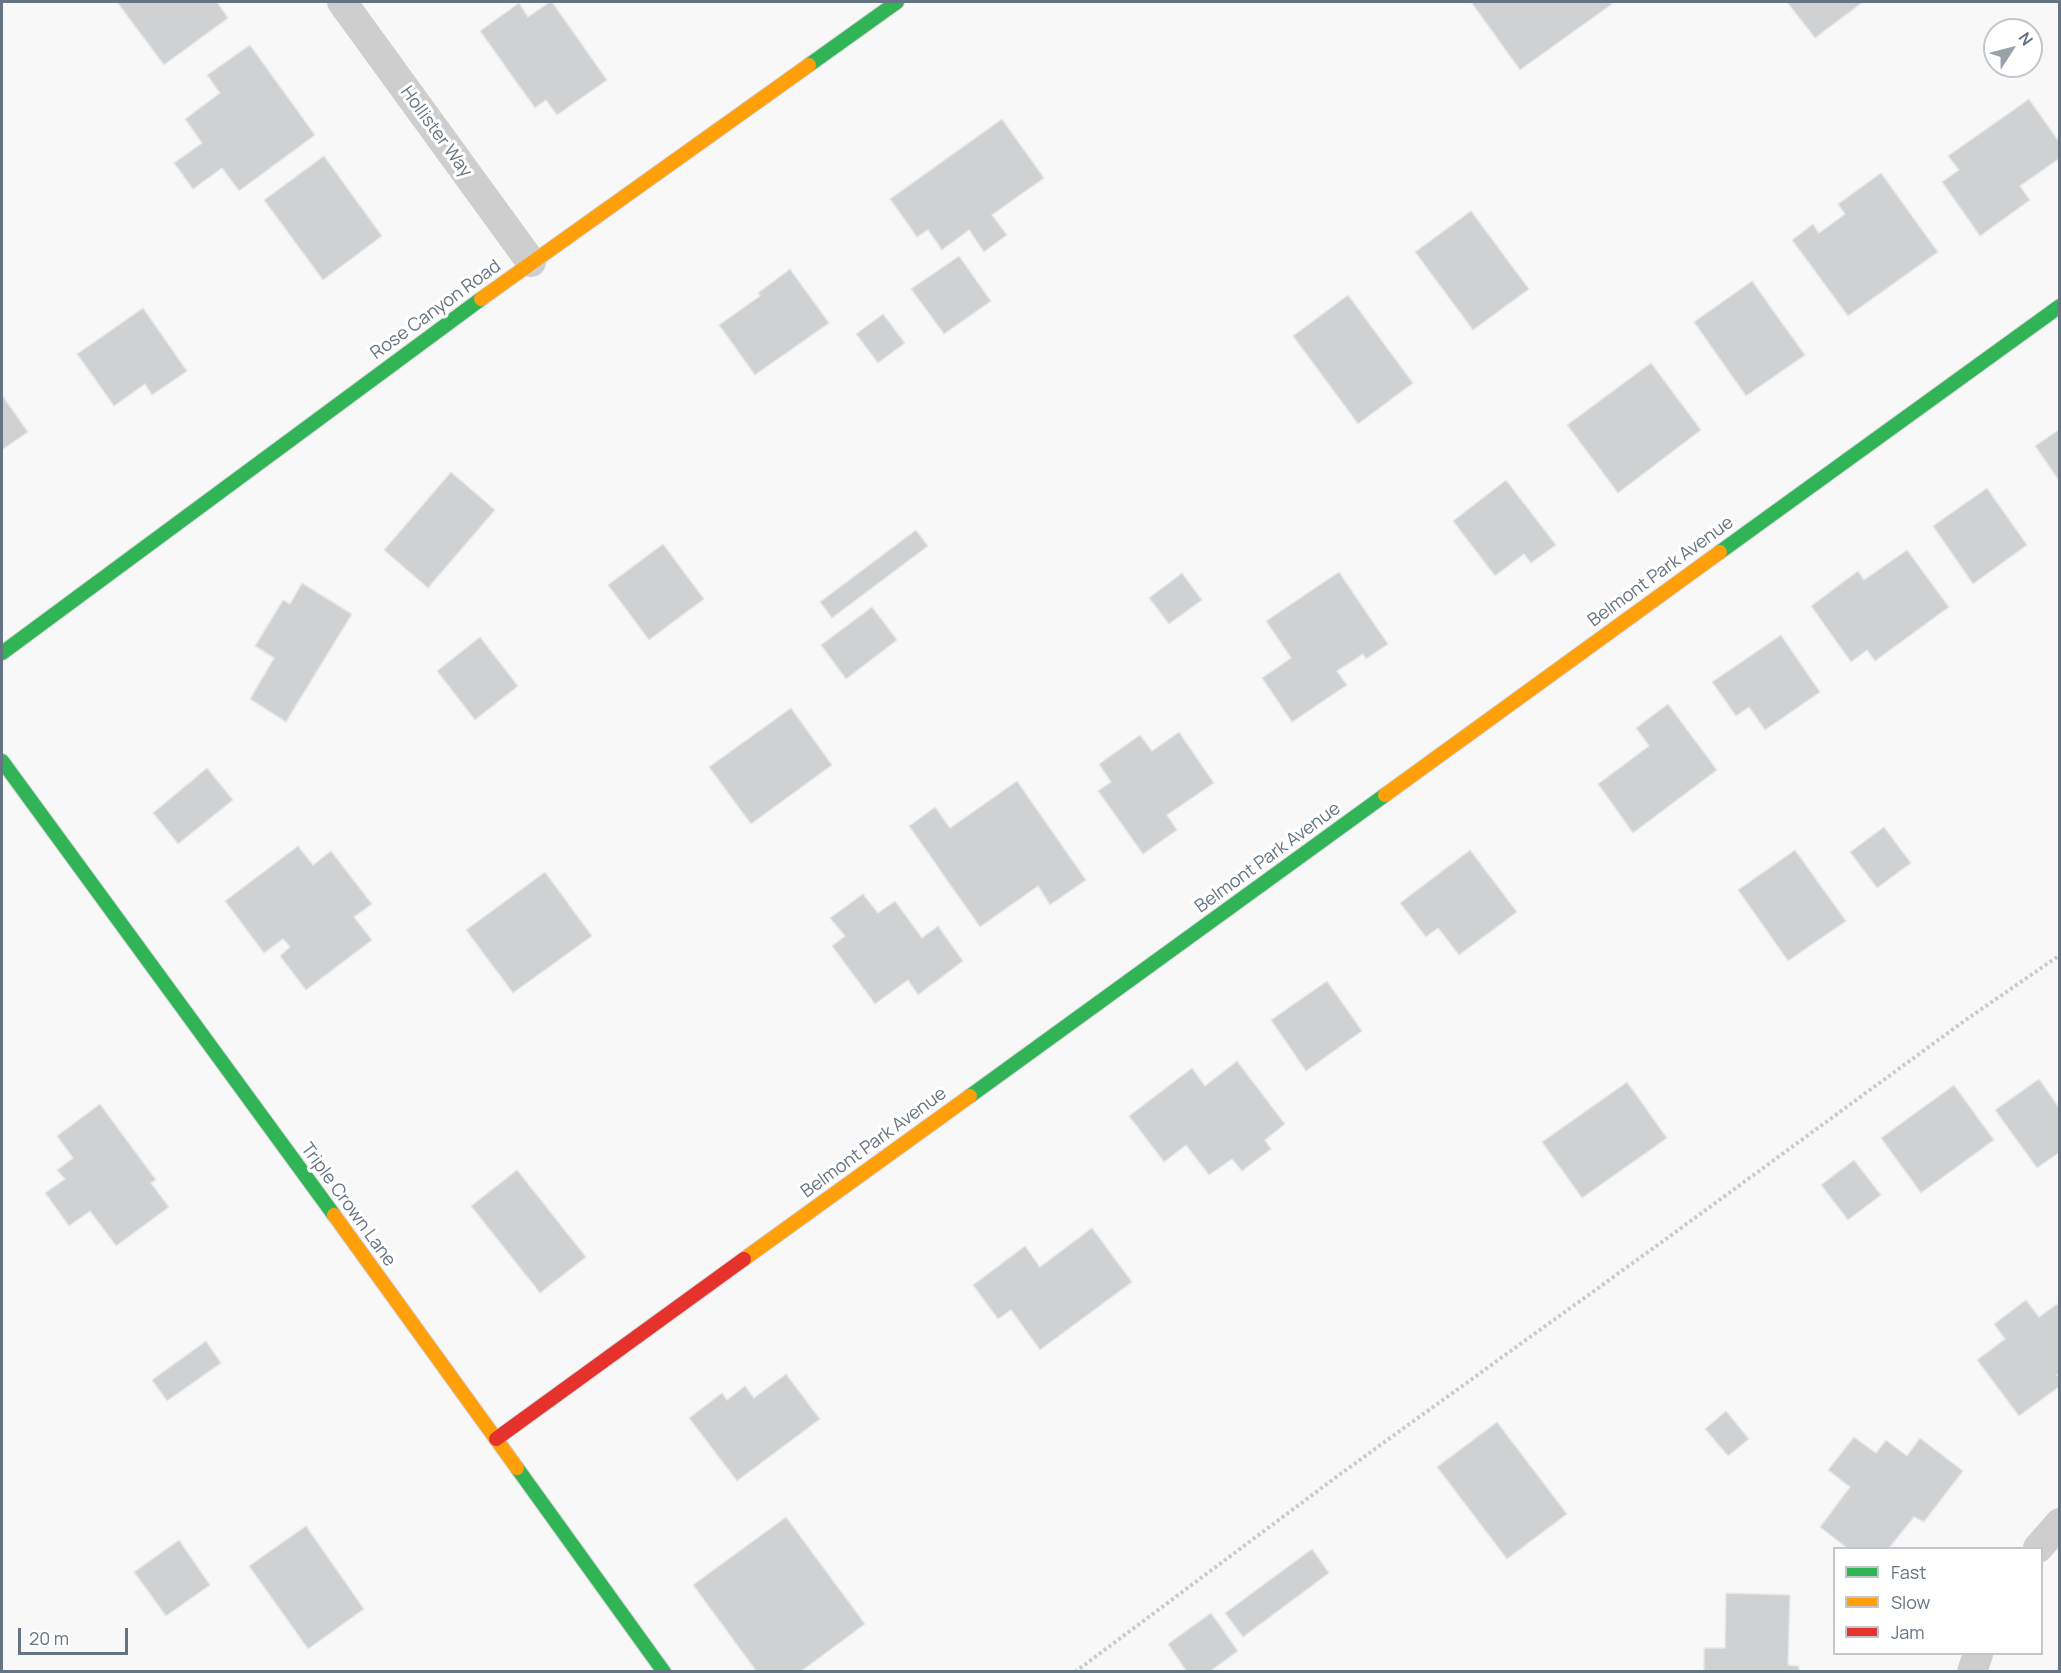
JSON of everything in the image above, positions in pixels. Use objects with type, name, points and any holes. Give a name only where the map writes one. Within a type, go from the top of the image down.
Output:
[{"type":"street","name":"Hollister Way","points":[[342,2],[531,262]]},
{"type":"street","name":"Rose Canyon Road","points":[[2,653],[531,262],[897,2]]},
{"type":"street","name":"Belmont Park Avenue","points":[[496,1439],[2060,306]]},
{"type":"street","name":"Triple Crown Lane","points":[[2,761],[664,1671]]},
{"type":"street","points":[[2039,1547],[2060,1523]]},
{"type":"street","points":[[1972,1671],[1977,1655]]},
{"type":"path","points":[[1075,1671],[1343,1472],[1967,1019],[2060,955]]},
{"type":"building","points":[[117,2],[217,2],[228,18],[164,65]]},
{"type":"building","points":[[550,2],[607,80],[557,115],[546,100],[535,108],[480,31],[519,3],[528,17]]},
{"type":"building","points":[[1471,2],[1610,2],[1612,4],[1520,70]]},
{"type":"building","points":[[1787,2],[1863,2],[1815,38]]},
{"type":"building","points":[[250,45],[315,135],[239,191],[222,168],[193,189],[174,163],[202,143],[185,119],[220,93],[207,75]]},
{"type":"building","points":[[2029,99],[2060,143],[2060,158],[2020,186],[2030,200],[1980,236],[1942,182],[1959,170],[1948,156]]},
{"type":"building","points":[[1002,119],[1044,178],[992,215],[1007,235],[984,252],[969,230],[942,250],[928,230],[917,237],[890,199]]},
{"type":"building","points":[[324,156],[382,236],[323,280],[264,200]]},
{"type":"building","points":[[1881,173],[1938,252],[1848,316],[1792,240],[1813,224],[1819,233],[1845,214],[1838,204]]},
{"type":"building","points":[[1471,211],[1529,289],[1473,330],[1415,252]]},
{"type":"building","points":[[959,256],[991,301],[944,334],[911,289]]},
{"type":"building","points":[[790,269],[829,323],[755,375],[719,325],[760,296],[758,293]]},
{"type":"building","points":[[1752,281],[1805,355],[1746,396],[1694,322]]},
{"type":"building","points":[[1348,295],[1413,383],[1358,424],[1293,336]]},
{"type":"building","points":[[143,308],[187,371],[152,395],[145,384],[114,406],[77,354]]},
{"type":"building","points":[[883,314],[905,343],[878,363],[856,334]]},
{"type":"building","points":[[1651,363],[1701,430],[1618,493],[1567,425]]},
{"type":"building","points":[[2,395],[28,432],[2,450]]},
{"type":"building","points":[[2060,429],[2060,482],[2035,446]]},
{"type":"building","points":[[451,472],[495,510],[428,588],[384,550]]},
{"type":"building","points":[[1506,480],[1556,545],[1531,563],[1524,554],[1495,576],[1453,521]]},
{"type":"building","points":[[1987,488],[2027,545],[1973,584],[1933,526]]},
{"type":"building","points":[[916,530],[928,546],[832,618],[820,602]]},
{"type":"building","points":[[663,544],[704,599],[649,640],[608,585]]},
{"type":"building","points":[[1907,550],[1949,607],[1875,661],[1867,650],[1851,662],[1811,606],[1858,571],[1864,580]]},
{"type":"building","points":[[1339,572],[1388,644],[1366,659],[1363,654],[1337,671],[1347,685],[1292,722],[1262,678],[1291,658],[1266,621]]},
{"type":"building","points":[[1182,573],[1202,600],[1169,624],[1149,598]]},
{"type":"building","points":[[302,583],[352,614],[286,722],[250,699],[274,658],[255,646],[283,600],[290,604]]},
{"type":"building","points":[[872,607],[897,640],[846,679],[821,645]]},
{"type":"building","points":[[1781,635],[1820,692],[1765,730],[1749,707],[1736,716],[1712,682]]},
{"type":"building","points":[[480,637],[518,686],[475,720],[437,671]]},
{"type":"building","points":[[1668,704],[1717,770],[1633,833],[1598,784],[1649,746],[1636,728]]},
{"type":"building","points":[[791,708],[832,765],[751,824],[709,767]]},
{"type":"building","points":[[1179,732],[1214,783],[1167,815],[1177,830],[1143,854],[1098,791],[1111,782],[1099,764],[1140,735],[1152,751]]},
{"type":"building","points":[[207,768],[233,800],[178,844],[153,813]]},
{"type":"building","points":[[1017,781],[1086,880],[1050,905],[1038,886],[980,927],[909,826],[935,807],[950,828]]},
{"type":"building","points":[[1884,827],[1911,863],[1877,888],[1850,852]]},
{"type":"building","points":[[298,846],[313,865],[331,851],[372,904],[354,917],[372,940],[306,990],[280,956],[290,947],[283,939],[264,953],[225,901]]},
{"type":"building","points":[[1470,850],[1517,912],[1459,955],[1438,928],[1426,937],[1400,903]]},
{"type":"building","points":[[1795,850],[1846,921],[1788,961],[1738,890]]},
{"type":"building","points":[[545,872],[592,936],[513,993],[466,930]]},
{"type":"building","points":[[863,894],[878,913],[895,901],[922,938],[938,926],[963,961],[918,995],[908,980],[875,1004],[832,946],[845,936],[830,918]]},
{"type":"building","points":[[1327,981],[1362,1031],[1306,1071],[1271,1020]]},
{"type":"building","points":[[1237,1061],[1285,1124],[1265,1140],[1271,1149],[1242,1171],[1232,1159],[1209,1175],[1186,1145],[1164,1162],[1129,1116],[1192,1068],[1205,1086]]},
{"type":"building","points":[[2039,1079],[2060,1109],[2060,1152],[2037,1168],[1995,1110]]},
{"type":"building","points":[[1627,1082],[1667,1138],[1582,1198],[1542,1142]]},
{"type":"building","points":[[1954,1085],[1994,1140],[1921,1193],[1881,1138]]},
{"type":"building","points":[[100,1104],[156,1180],[151,1183],[169,1207],[116,1246],[90,1211],[69,1226],[45,1193],[65,1179],[57,1170],[73,1158],[57,1136]]},
{"type":"building","points":[[1854,1160],[1881,1195],[1848,1220],[1821,1185]]},
{"type":"building","points":[[517,1170],[586,1257],[540,1293],[471,1206]]},
{"type":"building","points":[[1092,1228],[1132,1282],[1040,1350],[1011,1310],[998,1319],[973,1285],[1025,1246],[1040,1267]]},
{"type":"building","points":[[2026,1300],[2039,1317],[2057,1304],[2060,1307],[2060,1373],[2057,1375],[2060,1378],[2060,1386],[2019,1416],[1977,1360],[2005,1339],[1994,1324]]},
{"type":"building","points":[[206,1341],[221,1363],[167,1401],[152,1380]]},
{"type":"building","points":[[786,1374],[820,1419],[737,1481],[689,1418],[722,1393],[727,1400],[745,1386],[754,1398]]},
{"type":"building","points":[[1726,1411],[1749,1439],[1728,1456],[1705,1429]]},
{"type":"building","points":[[1497,1422],[1567,1514],[1507,1559],[1437,1467]]},
{"type":"building","points":[[1854,1437],[1876,1453],[1886,1440],[1907,1456],[1920,1438],[1963,1471],[1924,1522],[1914,1517],[1890,1547],[1846,1547],[1820,1527],[1850,1487],[1828,1470]]},
{"type":"building","points":[[786,1517],[865,1624],[800,1672],[757,1672],[693,1585]]},
{"type":"building","points":[[306,1526],[364,1609],[308,1649],[249,1566]]},
{"type":"building","points":[[179,1540],[210,1585],[166,1616],[134,1572]]},
{"type":"building","points":[[1312,1549],[1329,1573],[1243,1637],[1225,1613]]},
{"type":"building","points":[[1726,1593],[1790,1595],[1788,1665],[1799,1666],[1799,1672],[1704,1672],[1704,1648],[1725,1648]]},
{"type":"building","points":[[1211,1613],[1238,1651],[1209,1672],[1187,1672],[1168,1644]]},
{"type":"traffic: fast","points":[[809,65],[897,2]]},
{"type":"traffic: fast","points":[[2,653],[481,299]]},
{"type":"traffic: fast","points":[[1720,552],[2060,306]]},
{"type":"traffic: fast","points":[[2,761],[334,1215]]},
{"type":"traffic: fast","points":[[970,1096],[1385,795]]},
{"type":"traffic: fast","points":[[517,1468],[664,1672]]},
{"type":"traffic: slow","points":[[481,299],[809,65]]},
{"type":"traffic: slow","points":[[1385,795],[1720,552]]},
{"type":"traffic: slow","points":[[744,1259],[970,1096]]},
{"type":"traffic: slow","points":[[334,1215],[517,1468]]},
{"type":"traffic: jam","points":[[496,1439],[744,1259]]}]
